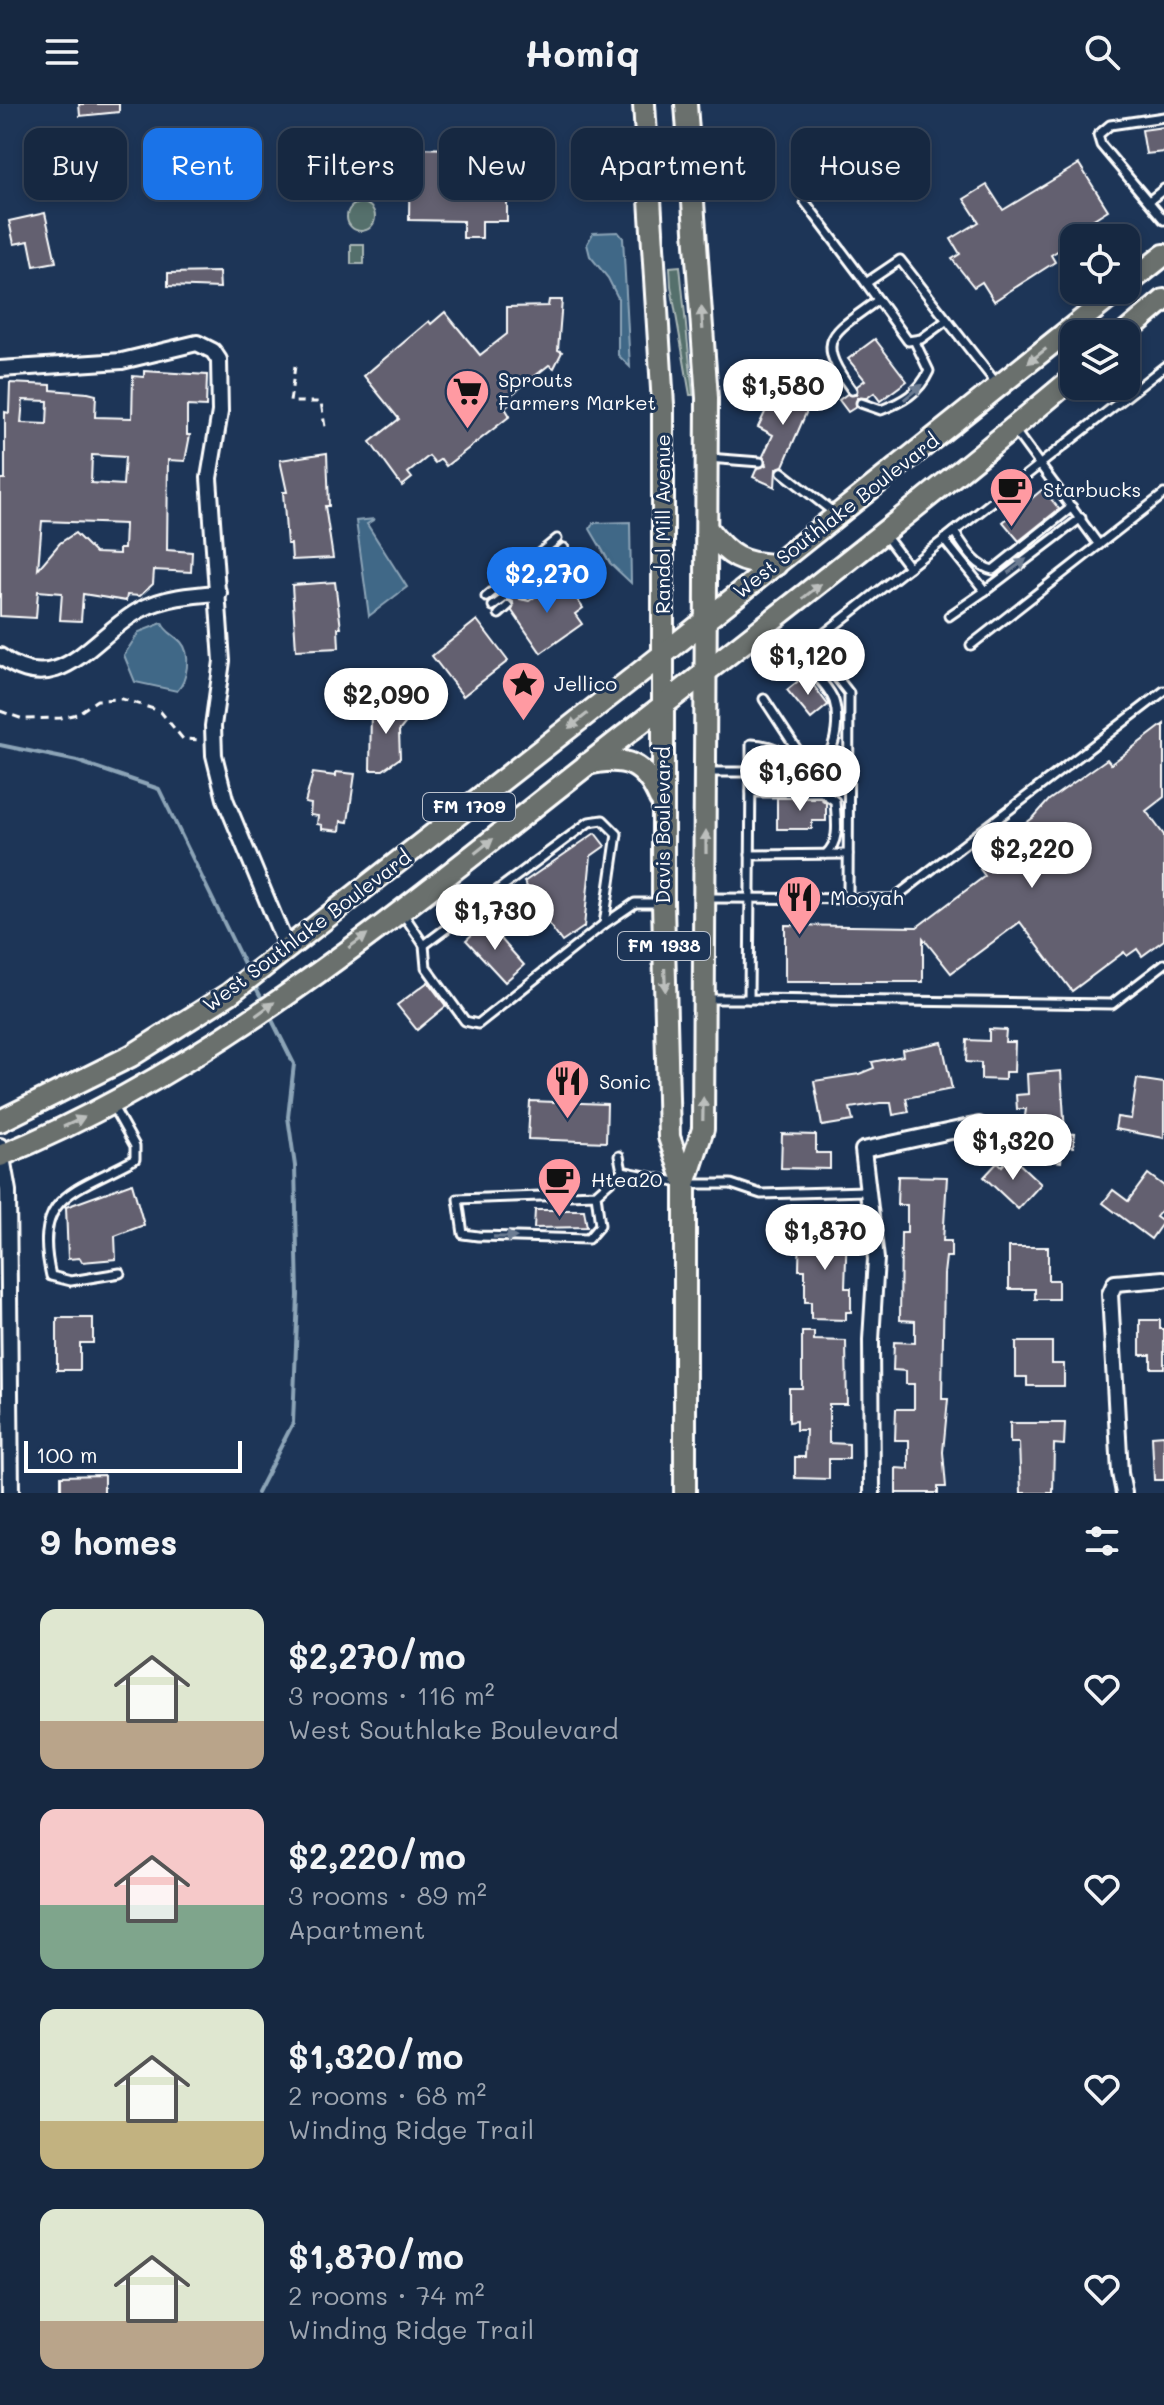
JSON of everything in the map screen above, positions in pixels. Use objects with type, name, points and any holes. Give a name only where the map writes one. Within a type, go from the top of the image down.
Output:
[{"type":"main road","name":"Randol Mill Avenue","points":[[644,104],[663,405],[661,656]]},
{"type":"main road","name":"FM 1938","points":[[686,104],[707,398],[706,619]]},
{"type":"main road","name":"West Southlake Boulevard","points":[[1140,271],[1164,255]]},
{"type":"main road","points":[[1140,289],[1163,301],[1140,320]]},
{"type":"main road","name":"West Southlake Boulevard","points":[[0,1121],[131,1056],[229,994],[838,516],[1098,304]]},
{"type":"main road","name":"West Southlake Boulevard","points":[[1,1152],[111,1103],[235,1031],[400,910],[706,674],[884,534],[1060,389]]},
{"type":"main road","points":[[708,530],[722,548],[749,564],[776,565]]},
{"type":"main road","name":"Davis Boulevard","points":[[685,1493],[685,1184],[703,1129],[707,898],[706,619]]},
{"type":"main road","name":"Davis Boulevard","points":[[661,656],[669,1137],[685,1184]]},
{"type":"main road","points":[[587,764],[604,760],[638,767],[651,777],[663,806]]},
{"type":"street","points":[[0,369],[122,361],[185,344],[197,343],[213,351],[221,368],[220,412],[209,478],[222,661],[213,739],[225,799],[281,953]]},
{"type":"street","points":[[0,656],[27,669],[59,669],[88,652],[112,627],[144,607],[190,595],[219,593]]},
{"type":"street","points":[[872,1493],[871,1340],[876,1259],[863,1150],[979,1125]]},
{"type":"street","points":[[1,1152],[8,1191],[11,1493]]},
{"type":"street","points":[[1124,1493],[1120,1473],[1110,1294],[1115,1283],[1164,1279]]},
{"type":"lane","points":[[1164,117],[1110,125],[1098,135],[1101,145],[1164,220]]},
{"type":"lane","points":[[1149,201],[1164,189]]},
{"type":"lane","points":[[805,202],[908,341],[915,342],[947,320]]},
{"type":"lane","points":[[866,283],[900,260],[999,386]]},
{"type":"lane","points":[[852,390],[831,363],[832,340],[878,300]]},
{"type":"lane","points":[[861,403],[881,410],[908,398],[923,384],[929,371],[915,342]]},
{"type":"lane","points":[[749,999],[751,744],[769,744],[795,760],[826,757],[833,750],[834,702],[797,655],[1164,367]]},
{"type":"lane","points":[[1013,429],[1099,545]]},
{"type":"lane","points":[[706,458],[760,462]]},
{"type":"lane","points":[[782,472],[838,516]]},
{"type":"lane","points":[[971,645],[1164,494]]},
{"type":"lane","points":[[954,532],[974,559],[984,568],[993,570],[1072,507]]},
{"type":"lane","points":[[949,616],[1081,518]]},
{"type":"lane","points":[[884,534],[909,567]]},
{"type":"lane","points":[[486,597],[557,539]]},
{"type":"lane","points":[[944,540],[985,591]]},
{"type":"lane","points":[[518,586],[564,548]]},
{"type":"lane","points":[[524,594],[571,556]]},
{"type":"lane","points":[[503,599],[496,610],[508,606]]},
{"type":"lane","points":[[811,644],[849,693],[848,897]]},
{"type":"lane","points":[[707,898],[893,899],[1164,691]]},
{"type":"lane","points":[[764,699],[804,760]]},
{"type":"lane","points":[[706,772],[751,772]]},
{"type":"lane","points":[[751,792],[822,792],[835,801],[837,836],[835,846],[826,854]]},
{"type":"lane","points":[[424,945],[589,822],[603,820],[617,834],[604,924]]},
{"type":"lane","points":[[750,855],[848,854]]},
{"type":"lane","points":[[400,910],[424,945],[426,967],[465,1021],[478,1024],[635,903],[663,903]]},
{"type":"lane","points":[[705,999],[1112,1004],[1164,964]]},
{"type":"lane","points":[[111,1103],[135,1146],[135,1159],[72,1192],[58,1204],[47,1218],[44,1248],[51,1276],[71,1281],[120,1273]]},
{"type":"lane","points":[[619,1156],[622,1171]]},
{"type":"lane","points":[[622,1171],[685,1184],[731,1184],[761,1194],[866,1191]]},
{"type":"lane","points":[[596,1194],[600,1225],[588,1239],[463,1234],[458,1199],[596,1194],[622,1171]]},
{"type":"path","points":[[295,366],[290,402],[321,402],[325,427]]},
{"type":"path","points":[[0,711],[23,719],[61,718],[77,714],[97,700],[122,699],[160,711],[183,739],[213,739]]},
{"type":"green space","points":[[361,203],[371,207],[375,217],[371,227],[361,231],[351,227],[347,217],[351,207]]},
{"type":"green space","points":[[351,244],[364,244],[364,264],[351,264]]},
{"type":"green space","points":[[680,266],[693,395],[690,395],[671,286],[670,267]]},
{"type":"water","points":[[618,232],[623,238],[630,367],[618,355],[618,298],[608,278],[590,256],[587,244],[593,233]]},
{"type":"water","points":[[375,519],[367,524],[407,587],[369,616],[356,521]]},
{"type":"water","points":[[630,522],[631,583],[610,563],[590,529],[593,523]]},
{"type":"water","points":[[162,623],[181,642],[186,653],[186,674],[177,691],[135,682],[124,655],[139,632]]},
{"type":"building","points":[[79,104],[119,104],[119,112],[80,116]]},
{"type":"building","points":[[1164,127],[1164,152],[1146,154],[1142,130]]},
{"type":"building","points":[[423,148],[439,149],[439,200],[507,200],[507,221],[482,221],[482,238],[463,238],[463,221],[409,220],[409,200],[423,200]]},
{"type":"building","points":[[1079,164],[1108,210],[1086,224],[1060,224],[1060,249],[1051,255],[1055,262],[994,301],[982,282],[974,287],[952,259],[960,254],[951,239],[979,222],[964,199],[987,185],[1003,210]]},
{"type":"building","points":[[45,213],[56,262],[34,266],[29,241],[14,244],[9,221]]},
{"type":"building","points":[[219,272],[220,288],[168,286],[168,273]]},
{"type":"building","points":[[549,300],[562,300],[558,350],[562,352],[554,368],[549,365],[511,395],[515,400],[505,408],[510,416],[446,466],[441,459],[435,463],[429,456],[408,473],[412,478],[402,486],[370,442],[399,419],[364,376],[429,321],[431,324],[445,312],[480,355],[507,334],[507,307],[548,306]]},
{"type":"building","points":[[875,339],[907,381],[880,401],[874,393],[867,398],[857,398],[856,407],[848,412],[839,400],[847,394],[856,395],[857,386],[865,380],[848,359]]},
{"type":"building","points":[[144,371],[207,375],[206,407],[187,406],[187,435],[190,435],[185,461],[168,460],[167,550],[192,552],[191,572],[154,570],[153,584],[140,596],[127,595],[126,601],[83,594],[81,621],[60,620],[62,593],[38,591],[36,618],[0,616],[0,479],[5,479],[5,412],[9,413],[10,383],[51,385],[51,390],[96,395],[95,417],[132,418],[133,376],[144,377]],"holes":[[[23,400],[48,401],[47,424],[21,423]],[[92,455],[125,457],[123,485],[91,483]],[[42,521],[125,524],[124,549],[119,549],[119,554],[95,553],[75,533],[60,543],[38,569]]]},
{"type":"building","points":[[789,378],[816,390],[783,466],[776,469],[775,487],[753,477],[757,468],[766,465],[763,456],[773,435],[758,427],[770,402],[776,405]]},
{"type":"building","points":[[327,453],[329,506],[325,506],[333,558],[292,560],[291,544],[287,544],[283,492],[287,492],[280,460]]},
{"type":"building","points":[[1043,489],[1059,509],[1019,541],[1003,522]]},
{"type":"building","points":[[335,582],[341,628],[338,628],[339,648],[296,650],[292,585]]},
{"type":"building","points":[[512,584],[520,599],[529,601],[552,585],[556,591],[566,584],[583,608],[575,614],[582,624],[541,653],[512,611],[513,602],[501,593]]},
{"type":"building","points":[[477,620],[508,661],[463,696],[432,656]]},
{"type":"building","points":[[806,675],[828,705],[811,719],[787,690]]},
{"type":"building","points":[[407,705],[408,720],[399,731],[400,758],[383,770],[370,770],[371,710]]},
{"type":"building","points":[[1164,724],[1164,797],[1146,811],[1164,835],[1164,940],[1142,956],[1137,949],[1127,956],[1124,952],[1072,991],[1020,922],[951,973],[923,938],[923,982],[785,982],[785,925],[917,927],[985,876],[980,869],[1016,843],[1010,835],[1034,817],[1049,800],[1107,759],[1111,764]]},
{"type":"building","points":[[336,772],[355,774],[348,822],[341,821],[340,831],[322,829],[322,825],[317,824],[318,816],[310,815],[311,804],[305,803],[313,773],[336,776]]},
{"type":"building","points":[[777,798],[820,798],[826,803],[826,821],[812,821],[812,829],[777,829]]},
{"type":"building","points":[[595,833],[605,846],[591,856],[584,927],[562,942],[535,905],[535,898],[524,882]]},
{"type":"building","points":[[486,922],[524,965],[505,982],[466,940]]},
{"type":"building","points":[[428,982],[446,1006],[417,1030],[397,1005]]},
{"type":"building","points":[[989,1029],[1006,1030],[1005,1042],[1015,1042],[1014,1072],[1005,1072],[1005,1080],[981,1079],[981,1063],[966,1062],[967,1040],[989,1041]]},
{"type":"building","points":[[942,1042],[952,1089],[906,1098],[909,1112],[893,1115],[891,1103],[880,1103],[850,1108],[853,1121],[822,1126],[814,1081],[859,1074],[874,1068],[872,1062],[903,1056],[902,1050]]},
{"type":"building","points":[[1061,1071],[1065,1133],[1075,1134],[1073,1147],[1063,1146],[1061,1162],[1019,1157],[1026,1109],[1017,1109],[1016,1095],[1028,1094],[1027,1074]]},
{"type":"building","points":[[1137,1079],[1164,1083],[1164,1138],[1115,1129],[1117,1117],[1131,1119]]},
{"type":"building","name":"Sonic","points":[[530,1101],[607,1104],[606,1142],[528,1139]]},
{"type":"building","points":[[782,1134],[816,1135],[816,1153],[830,1153],[830,1169],[781,1168]]},
{"type":"building","points":[[1011,1156],[1041,1184],[1018,1209],[984,1177],[998,1162],[1002,1166]]},
{"type":"building","points":[[1148,1174],[1164,1186],[1164,1207],[1156,1217],[1163,1222],[1151,1239],[1103,1203],[1113,1190],[1128,1201]]},
{"type":"building","points":[[898,1176],[947,1177],[943,1241],[951,1241],[951,1257],[946,1257],[944,1274],[942,1399],[948,1399],[943,1452],[946,1487],[938,1487],[938,1493],[896,1493],[896,1468],[909,1469],[909,1440],[895,1440],[896,1409],[914,1409],[914,1384],[906,1384],[906,1371],[893,1370],[894,1342],[915,1343],[915,1321],[900,1320],[901,1233],[907,1233],[907,1205],[897,1205]]},
{"type":"building","points":[[132,1183],[144,1225],[115,1236],[116,1259],[82,1262],[80,1258],[68,1259],[66,1207]]},
{"type":"building","name":"Htea20","points":[[535,1210],[584,1210],[587,1227],[534,1228]]},
{"type":"building","points":[[800,1228],[847,1229],[845,1288],[851,1288],[851,1312],[846,1312],[846,1320],[811,1319],[811,1302],[805,1302],[805,1270],[799,1270]]},
{"type":"building","points":[[1009,1247],[1048,1247],[1048,1280],[1058,1280],[1058,1299],[1035,1299],[1035,1289],[1009,1289]]},
{"type":"building","points":[[57,1318],[93,1318],[93,1343],[80,1343],[80,1370],[57,1370]]},
{"type":"building","points":[[1140,1320],[1160,1320],[1160,1329],[1164,1329],[1164,1368],[1151,1368],[1151,1355],[1140,1355]]},
{"type":"building","points":[[802,1332],[814,1332],[814,1340],[846,1341],[847,1404],[829,1404],[829,1443],[849,1444],[849,1459],[829,1459],[829,1479],[795,1478],[795,1457],[805,1457],[806,1430],[796,1430],[796,1421],[789,1422],[789,1388],[802,1388]]},
{"type":"building","points":[[1016,1342],[1052,1342],[1052,1364],[1064,1364],[1064,1386],[1027,1386],[1027,1377],[1016,1377]]},
{"type":"building","points":[[1010,1423],[1065,1423],[1064,1445],[1054,1444],[1053,1493],[1021,1493],[1019,1443],[1010,1443]]},
{"type":"building","points":[[1164,1435],[1164,1480],[1154,1480],[1152,1436]]},
{"type":"building","points":[[104,1475],[104,1493],[61,1493],[61,1476]]},
{"type":"waterway","points":[[0,745],[77,761],[159,789],[248,972]]},
{"type":"waterway","points":[[254,984],[263,1001]]},
{"type":"waterway","points":[[257,1493],[293,1423],[298,1295],[295,1166],[288,1117],[294,1064],[270,1016]]},
{"type":"place","name":"Sprouts Farmers Market","points":[[467,431]]},
{"type":"place","name":"Starbucks","points":[[1012,529]]},
{"type":"place","name":"Jellico","points":[[523,723]]},
{"type":"place","name":"Mooyah","points":[[799,937]]},
{"type":"place","name":"Sonic","points":[[568,1121]]},
{"type":"place","name":"Htea20","points":[[560,1219]]}]
